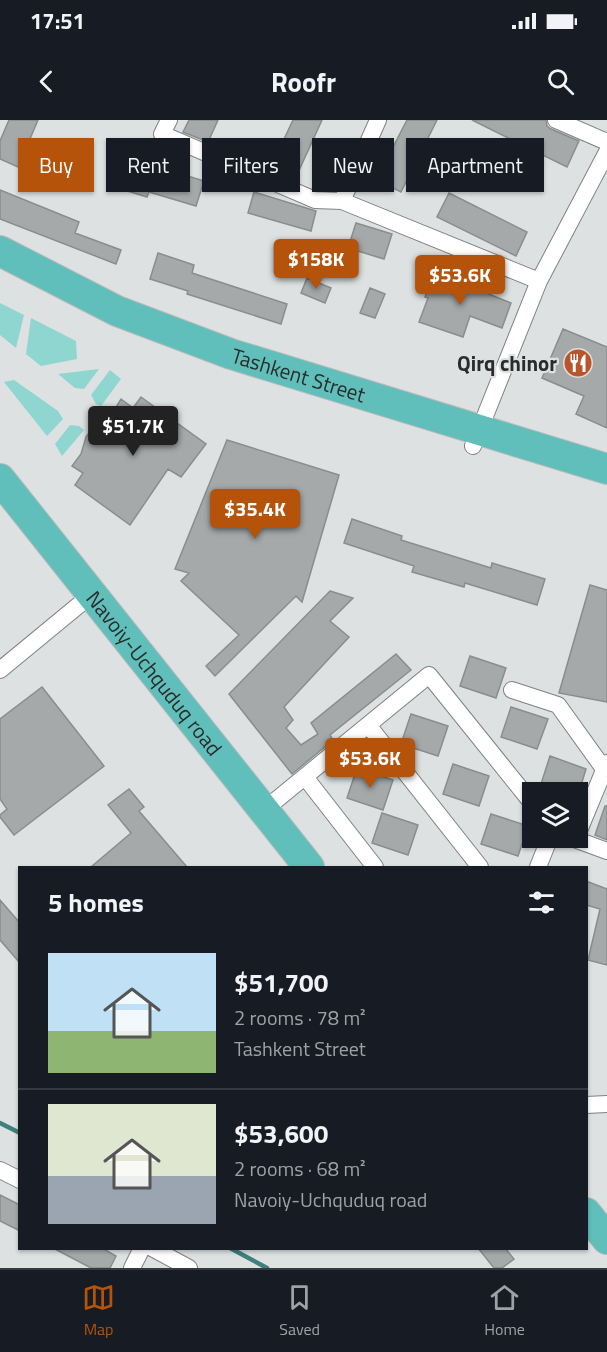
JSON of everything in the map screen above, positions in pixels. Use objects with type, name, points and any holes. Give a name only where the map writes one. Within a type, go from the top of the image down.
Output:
[{"type":"highway","name":"Tashkent Street","points":[[0,251],[117,310],[162,329],[607,485]]},
{"type":"highway","name":"Tashkent Street","points":[[0,271],[111,326],[195,362],[475,438],[607,469]]},
{"type":"highway","name":"Navoiy-Uchquduq road","points":[[3,491],[91,595],[308,866]]},
{"type":"highway","points":[[588,1215],[607,1239]]},
{"type":"street","points":[[169,120],[162,135],[315,200],[342,201],[539,280]]},
{"type":"street","points":[[342,201],[378,120]]},
{"type":"street","points":[[556,120],[607,142]]},
{"type":"street","points":[[475,438],[539,280],[607,152]]},
{"type":"street","points":[[0,670],[91,595]]},
{"type":"street","points":[[264,810],[429,675],[522,791]]},
{"type":"street","points":[[512,690],[558,705],[605,774],[599,801],[588,817]]},
{"type":"street","points":[[368,725],[479,866]]},
{"type":"street","points":[[305,777],[374,866]]},
{"type":"street","points":[[588,843],[607,851]]},
{"type":"street","points":[[538,866],[546,848]]},
{"type":"street","points":[[588,1105],[607,1104]]},
{"type":"street","points":[[0,1170],[18,1179]]},
{"type":"street","points":[[132,1268],[141,1250]]},
{"type":"street","points":[[157,1250],[189,1268]]},
{"type":"shaded area","points":[[0,303],[24,315],[16,348],[0,335]]},
{"type":"shaded area","points":[[31,318],[76,341],[77,359],[41,366],[26,354]]},
{"type":"shaded area","points":[[99,369],[84,389],[75,388],[58,374]]},
{"type":"shaded area","points":[[110,370],[121,379],[101,406],[96,404],[91,395]]},
{"type":"shaded area","points":[[14,380],[58,411],[63,419],[47,436],[4,382]]},
{"type":"shaded area","points":[[70,425],[79,426],[84,430],[62,456],[55,444]]},
{"type":"building","points":[[9,120],[38,120],[30,138],[18,138],[18,167],[0,159],[0,141]]},
{"type":"building","points":[[189,120],[218,120],[210,138],[202,140],[183,132]]},
{"type":"building","points":[[293,120],[322,120],[300,168],[300,138],[285,138]]},
{"type":"building","points":[[407,120],[437,120],[428,138],[406,138],[406,182],[401,192],[394,189],[394,145]]},
{"type":"building","points":[[472,120],[546,120],[547,126],[551,129],[579,141],[567,167],[544,156],[544,138],[508,138]]},
{"type":"building","points":[[190,177],[202,180],[196,206],[149,192],[190,192]]},
{"type":"building","points":[[0,190],[79,222],[75,233],[121,250],[116,264],[0,219]]},
{"type":"building","points":[[131,192],[149,192],[147,197]]},
{"type":"building","points":[[254,192],[316,211],[311,231],[248,213]]},
{"type":"building","points":[[449,193],[527,232],[516,256],[437,217]]},
{"type":"building","points":[[356,223],[392,234],[384,259],[348,248]]},
{"type":"building","points":[[158,253],[194,265],[192,273],[287,304],[281,324],[187,294],[188,291],[150,279]]},
{"type":"building","points":[[434,272],[511,303],[502,328],[470,316],[463,337],[419,322]]},
{"type":"building","points":[[307,278],[331,288],[325,303],[301,293]]},
{"type":"building","points":[[370,288],[385,294],[375,318],[360,313]]},
{"type":"building","name":"Qirq chinor","points":[[563,329],[607,347],[607,428],[576,414],[584,396],[542,378]]},
{"type":"building","points":[[141,397],[206,444],[181,477],[168,469],[130,525],[75,485],[83,473],[72,466],[81,454],[86,437],[98,420],[113,412],[121,399],[133,408]]},
{"type":"building","points":[[227,440],[339,475],[302,602],[296,596],[215,676],[206,666],[239,635],[181,581],[189,573],[175,569]]},
{"type":"building","points":[[352,519],[402,536],[401,540],[491,568],[492,563],[545,579],[537,605],[465,583],[464,587],[412,572],[414,566],[344,543]]},
{"type":"building","points":[[590,585],[607,590],[607,702],[559,693]]},
{"type":"building","points":[[330,591],[353,598],[330,621],[349,637],[284,707],[293,720],[286,728],[301,745],[318,734],[311,723],[396,654],[411,670],[330,735],[333,740],[292,774],[229,694]]},
{"type":"building","points":[[470,656],[506,668],[496,698],[460,686]]},
{"type":"building","points":[[42,687],[104,766],[14,835],[0,817],[7,809],[0,799],[0,719]]},
{"type":"building","points":[[511,707],[548,719],[537,749],[501,737]]},
{"type":"building","points":[[411,714],[448,726],[438,756],[401,744]]},
{"type":"building","points":[[550,756],[586,769],[582,782],[542,782]]},
{"type":"building","points":[[453,764],[489,776],[479,806],[443,794]]},
{"type":"building","points":[[357,768],[393,780],[383,810],[347,798]]},
{"type":"building","points":[[129,789],[144,807],[139,811],[186,866],[92,866],[131,833],[108,805]]},
{"type":"building","points":[[605,806],[607,806],[607,840],[595,835]]},
{"type":"building","points":[[382,813],[418,825],[408,855],[372,843]]},
{"type":"building","points":[[491,814],[522,824],[522,844],[518,856],[481,844]]},
{"type":"building","points":[[588,882],[607,889],[607,965],[588,960],[600,909],[588,906]]},
{"type":"building","points":[[0,900],[18,921],[18,961],[0,940]]},
{"type":"building","points":[[0,1195],[18,1204],[18,1230],[0,1221]]},
{"type":"building","points":[[57,1250],[106,1250],[116,1256],[110,1268],[91,1268]]},
{"type":"building","points":[[480,1250],[507,1250],[514,1259],[502,1268],[494,1268]]},
{"type":"waterway","points":[[0,1123],[18,1132]]},
{"type":"waterway","points":[[234,1250],[267,1268]]},
{"type":"place","name":"Qirq chinor","points":[[578,363]]}]
